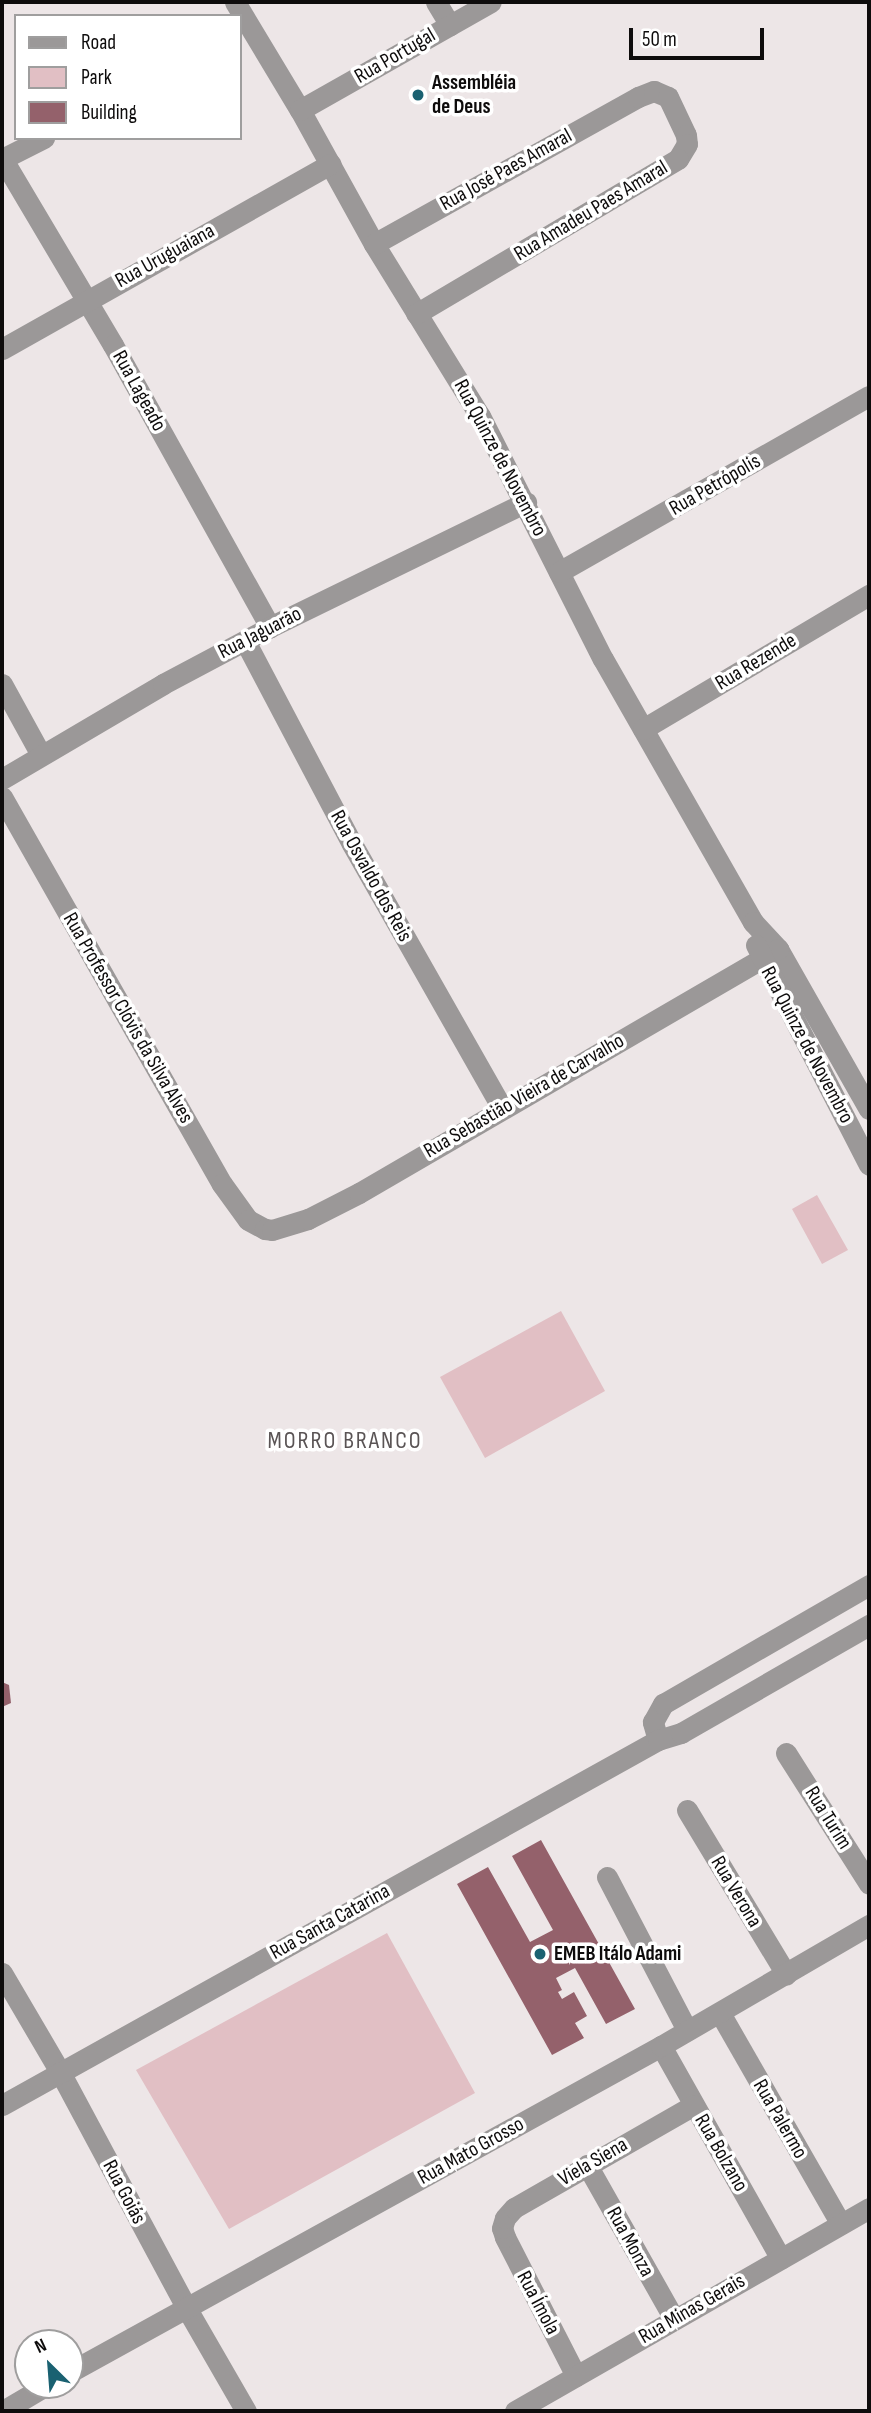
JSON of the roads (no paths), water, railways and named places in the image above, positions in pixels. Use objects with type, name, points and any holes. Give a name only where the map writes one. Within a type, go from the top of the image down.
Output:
[{"type":"street","points":[[436,2],[450,25]]},
{"type":"street","name":"Rua Portugal","points":[[300,110],[491,2]]},
{"type":"street","name":"Rua Quinze de Novembro","points":[[245,31],[300,110],[374,244],[480,416],[643,729],[753,922],[869,1163]]},
{"type":"street","name":"Rua Amadeu Paes Amaral","points":[[416,314],[678,159],[687,144],[686,135],[668,97],[654,91],[638,97]]},
{"type":"street","name":"Rua José Paes Amaral","points":[[374,244],[638,97]]},
{"type":"street","points":[[2,159],[40,140]]},
{"type":"street","name":"Rua Lageado","points":[[2,159],[87,300],[270,627]]},
{"type":"street","name":"Rua Uruguaiana","points":[[2,349],[330,164]]},
{"type":"street","name":"Rua Petrópolis","points":[[559,572],[869,396]]},
{"type":"street","name":"Rua Jaguarão","points":[[2,779],[270,627],[526,502]]},
{"type":"street","name":"Rua Rezende","points":[[643,729],[869,595]]},
{"type":"street","name":"Rua Osvaldo dos Reis","points":[[245,641],[352,844],[502,1108]]},
{"type":"street","points":[[2,684],[41,755]]},
{"type":"street","name":"Rua Professor Clóvis da Silva Alves","points":[[2,797],[222,1184],[248,1220],[265,1229]]},
{"type":"street","name":"Rua Quinze de Novembro","points":[[769,954],[869,1109]]},
{"type":"street","name":"Rua Sebastião Vieira de Carvalho","points":[[265,1229],[296,1224],[349,1198],[769,954]]},
{"type":"street","points":[[658,1740],[653,1722],[663,1704],[869,1585]]},
{"type":"street","points":[[847,1598],[868,1630]]},
{"type":"street","name":"Rua Santa Catarina","points":[[2,2105],[658,1740],[681,1733],[868,1630]]},
{"type":"street","name":"Rua Turim","points":[[786,1753],[869,1884]]},
{"type":"street","name":"Rua Verona","points":[[687,1810],[786,1974]]},
{"type":"street","points":[[607,1877],[618,1903],[687,2030]]},
{"type":"street","name":"Rua Mato Grosso","points":[[84,2364],[720,2013],[869,1925]]},
{"type":"street","name":"Rua Goiás","points":[[2,1973],[60,2072],[187,2309],[246,2411]]},
{"type":"street","name":"Rua Palermo","points":[[720,2013],[841,2224]]},
{"type":"street","name":"Rua Bolzano","points":[[661,2046],[781,2259]]},
{"type":"street","name":"Viela Siena","points":[[502,2228],[505,2218],[514,2208],[694,2105]]},
{"type":"street","name":"Rua Monza","points":[[587,2165],[674,2319]]},
{"type":"street","name":"Rua Minas Gerais","points":[[515,2411],[869,2208]]},
{"type":"street","name":"Rua Ímola","points":[[502,2228],[516,2262],[576,2376]]},
{"type":"street","points":[[3,2411],[23,2399]]},
{"type":"place","name":"Assembléia de Deus","points":[[418,95]]},
{"type":"place","name":"EMEB Itálo Adami","points":[[540,1954]]},
{"type":"district","name":"MORRO BRANCO","points":[[345,1441]]}]
